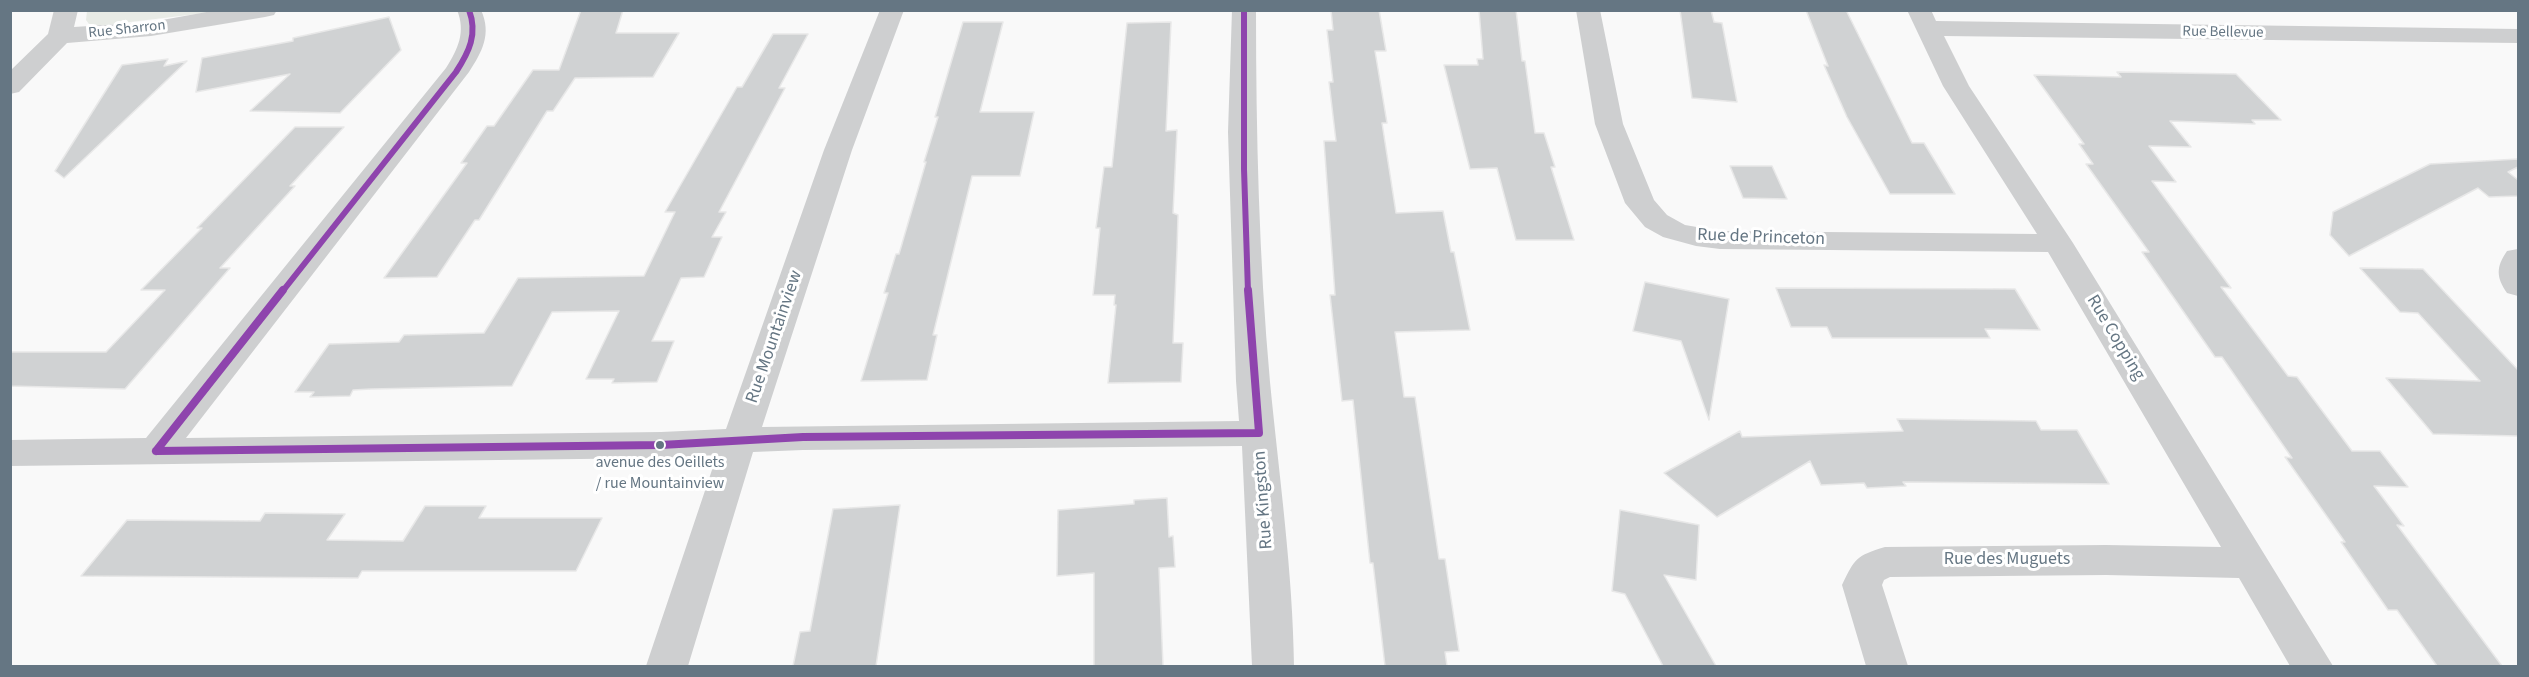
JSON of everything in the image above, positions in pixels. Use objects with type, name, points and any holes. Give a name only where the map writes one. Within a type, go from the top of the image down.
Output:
[{"type":"street","points":[[10,86],[60,36],[66,10]]},
{"type":"street","name":"Rue Sharron","points":[[60,36],[151,29],[265,10]]},
{"type":"street","points":[[156,451],[456,72],[468,54],[475,37],[475,25],[469,10]]},
{"type":"street","name":"Rue Mountainview","points":[[667,666],[739,441],[859,91],[892,10]]},
{"type":"street","name":"Rue Kingston","points":[[1244,10],[1242,132],[1253,381],[1264,491],[1273,666]]},
{"type":"street","name":"Rue de Princeton","points":[[1588,10],[1609,124],[1640,202],[1650,215],[1665,226],[1685,235],[1720,240],[2058,243]]},
{"type":"street","name":"Rue Copping","points":[[1923,19],[1970,109],[2058,243],[2312,666]]},
{"type":"street","name":"Rue Bellevue","points":[[1923,19],[2518,36]]},
{"type":"street","points":[[2518,258],[2512,270],[2518,286]]},
{"type":"street","points":[[10,453],[661,445],[803,437],[1259,432]]},
{"type":"street","name":"Rue des Muguets","points":[[1887,666],[1862,585],[1869,570],[1885,562],[2106,560],[2250,563]]},
{"type":"shaded area","points":[[87,11],[223,11],[96,26],[89,24],[86,20]]},
{"type":"building","points":[[581,10],[623,10],[616,33],[679,33],[653,77],[575,78],[553,111],[547,111],[479,220],[475,220],[437,277],[384,278],[467,163],[461,163],[487,126],[494,126],[533,70],[559,70]]},
{"type":"building","points":[[1331,10],[1379,10],[1386,51],[1375,51],[1387,123],[1382,123],[1396,213],[1443,211],[1470,330],[1395,332],[1404,397],[1415,397],[1439,559],[1445,559],[1459,651],[1445,652],[1447,666],[1385,666],[1373,563],[1370,563],[1353,400],[1342,401],[1330,295],[1335,295],[1324,141],[1336,141],[1329,82],[1333,82],[1327,30],[1333,30]]},
{"type":"building","points":[[1479,10],[1516,10],[1522,61],[1525,61],[1535,133],[1544,133],[1555,167],[1551,167],[1574,240],[1516,240],[1497,168],[1470,169],[1444,65],[1478,65],[1477,59],[1483,59]]},
{"type":"building","points":[[1680,10],[1711,10],[1714,22],[1722,23],[1737,102],[1692,98]]},
{"type":"building","points":[[1806,10],[1846,10],[1912,143],[1924,143],[1955,194],[1890,194],[1847,117],[1824,65],[1828,66]]},
{"type":"building","points":[[389,17],[401,50],[340,113],[250,111],[290,74],[196,92],[202,58],[293,41],[293,38]]},
{"type":"building","points":[[963,22],[1003,22],[980,112],[1034,112],[1020,176],[972,176],[933,335],[937,335],[927,380],[861,381],[888,293],[884,293],[896,254],[899,254],[926,162],[924,162],[938,117],[935,117]]},
{"type":"building","points":[[1171,22],[1166,131],[1177,130],[1173,213],[1178,215],[1173,343],[1183,343],[1181,382],[1108,383],[1116,305],[1114,305],[1115,295],[1093,295],[1100,228],[1096,228],[1104,167],[1112,167],[1127,23]]},
{"type":"building","points":[[773,34],[808,34],[779,88],[785,88],[719,212],[726,212],[712,237],[722,237],[704,277],[681,278],[652,341],[674,341],[657,382],[612,383],[614,379],[586,379],[619,311],[552,312],[512,386],[353,390],[350,396],[310,397],[314,392],[295,392],[329,344],[399,342],[404,335],[484,333],[518,278],[644,276],[675,212],[665,212],[737,87],[742,87]]},
{"type":"building","points":[[168,59],[164,66],[187,61],[64,178],[55,171],[122,65]]},
{"type":"building","points":[[2117,72],[2236,74],[2281,120],[2252,120],[2255,124],[2170,121],[2191,147],[2149,146],[2176,182],[2152,181],[2231,288],[2221,287],[2288,376],[2297,377],[2352,451],[2380,451],[2408,487],[2374,486],[2404,526],[2397,525],[2502,666],[2437,666],[2397,610],[2388,610],[2341,542],[2345,542],[2285,457],[2292,458],[2222,357],[2215,357],[2142,252],[2149,252],[2086,164],[2093,164],[2079,144],[2084,144],[2034,75],[2121,77]]},
{"type":"building","points":[[295,127],[344,127],[290,186],[295,186],[220,268],[230,268],[125,389],[10,386],[10,352],[106,352],[165,290],[141,290],[202,228],[197,228]]},
{"type":"building","points":[[2518,159],[2518,167],[2508,172],[2518,180],[2518,196],[2489,197],[2478,188],[2349,256],[2330,235],[2333,212],[2430,164]]},
{"type":"building","points":[[1730,166],[1772,166],[1787,199],[1743,198]]},
{"type":"building","points":[[2360,268],[2423,269],[2518,370],[2518,436],[2433,434],[2386,378],[2480,381],[2418,313],[2400,312]]},
{"type":"building","points":[[1645,282],[1729,299],[1709,420],[1681,341],[1633,331]]},
{"type":"building","points":[[1776,288],[2015,289],[2040,330],[1985,329],[1990,338],[1832,338],[1827,327],[1791,327]]},
{"type":"building","points":[[1897,419],[2036,421],[2041,430],[2077,430],[2109,484],[1903,482],[1906,486],[1867,488],[1864,483],[1821,485],[1810,461],[1717,517],[1664,473],[1740,431],[1742,437],[1903,431]]},
{"type":"building","points":[[1167,498],[1169,537],[1173,536],[1175,567],[1159,568],[1163,666],[1094,666],[1094,573],[1057,576],[1058,510],[1134,504],[1134,500]]},
{"type":"building","points":[[900,505],[876,666],[793,666],[800,632],[810,631],[833,509]]},
{"type":"building","points":[[425,506],[486,506],[479,518],[602,518],[576,571],[362,571],[358,578],[81,576],[127,520],[260,521],[265,513],[345,514],[327,540],[403,541]]},
{"type":"building","points":[[1620,510],[1699,525],[1696,580],[1664,575],[1716,666],[1663,666],[1625,594],[1612,591]]},
{"type":"transit line","points":[[156,451],[456,72],[472,42],[473,27],[469,10]]},
{"type":"transit line","points":[[156,451],[661,445],[803,437],[1259,433],[1250,328],[1245,222],[1244,10]]},
{"type":"place","name":"avenue des Oeillets / rue Mountainview","points":[[660,445]]}]
